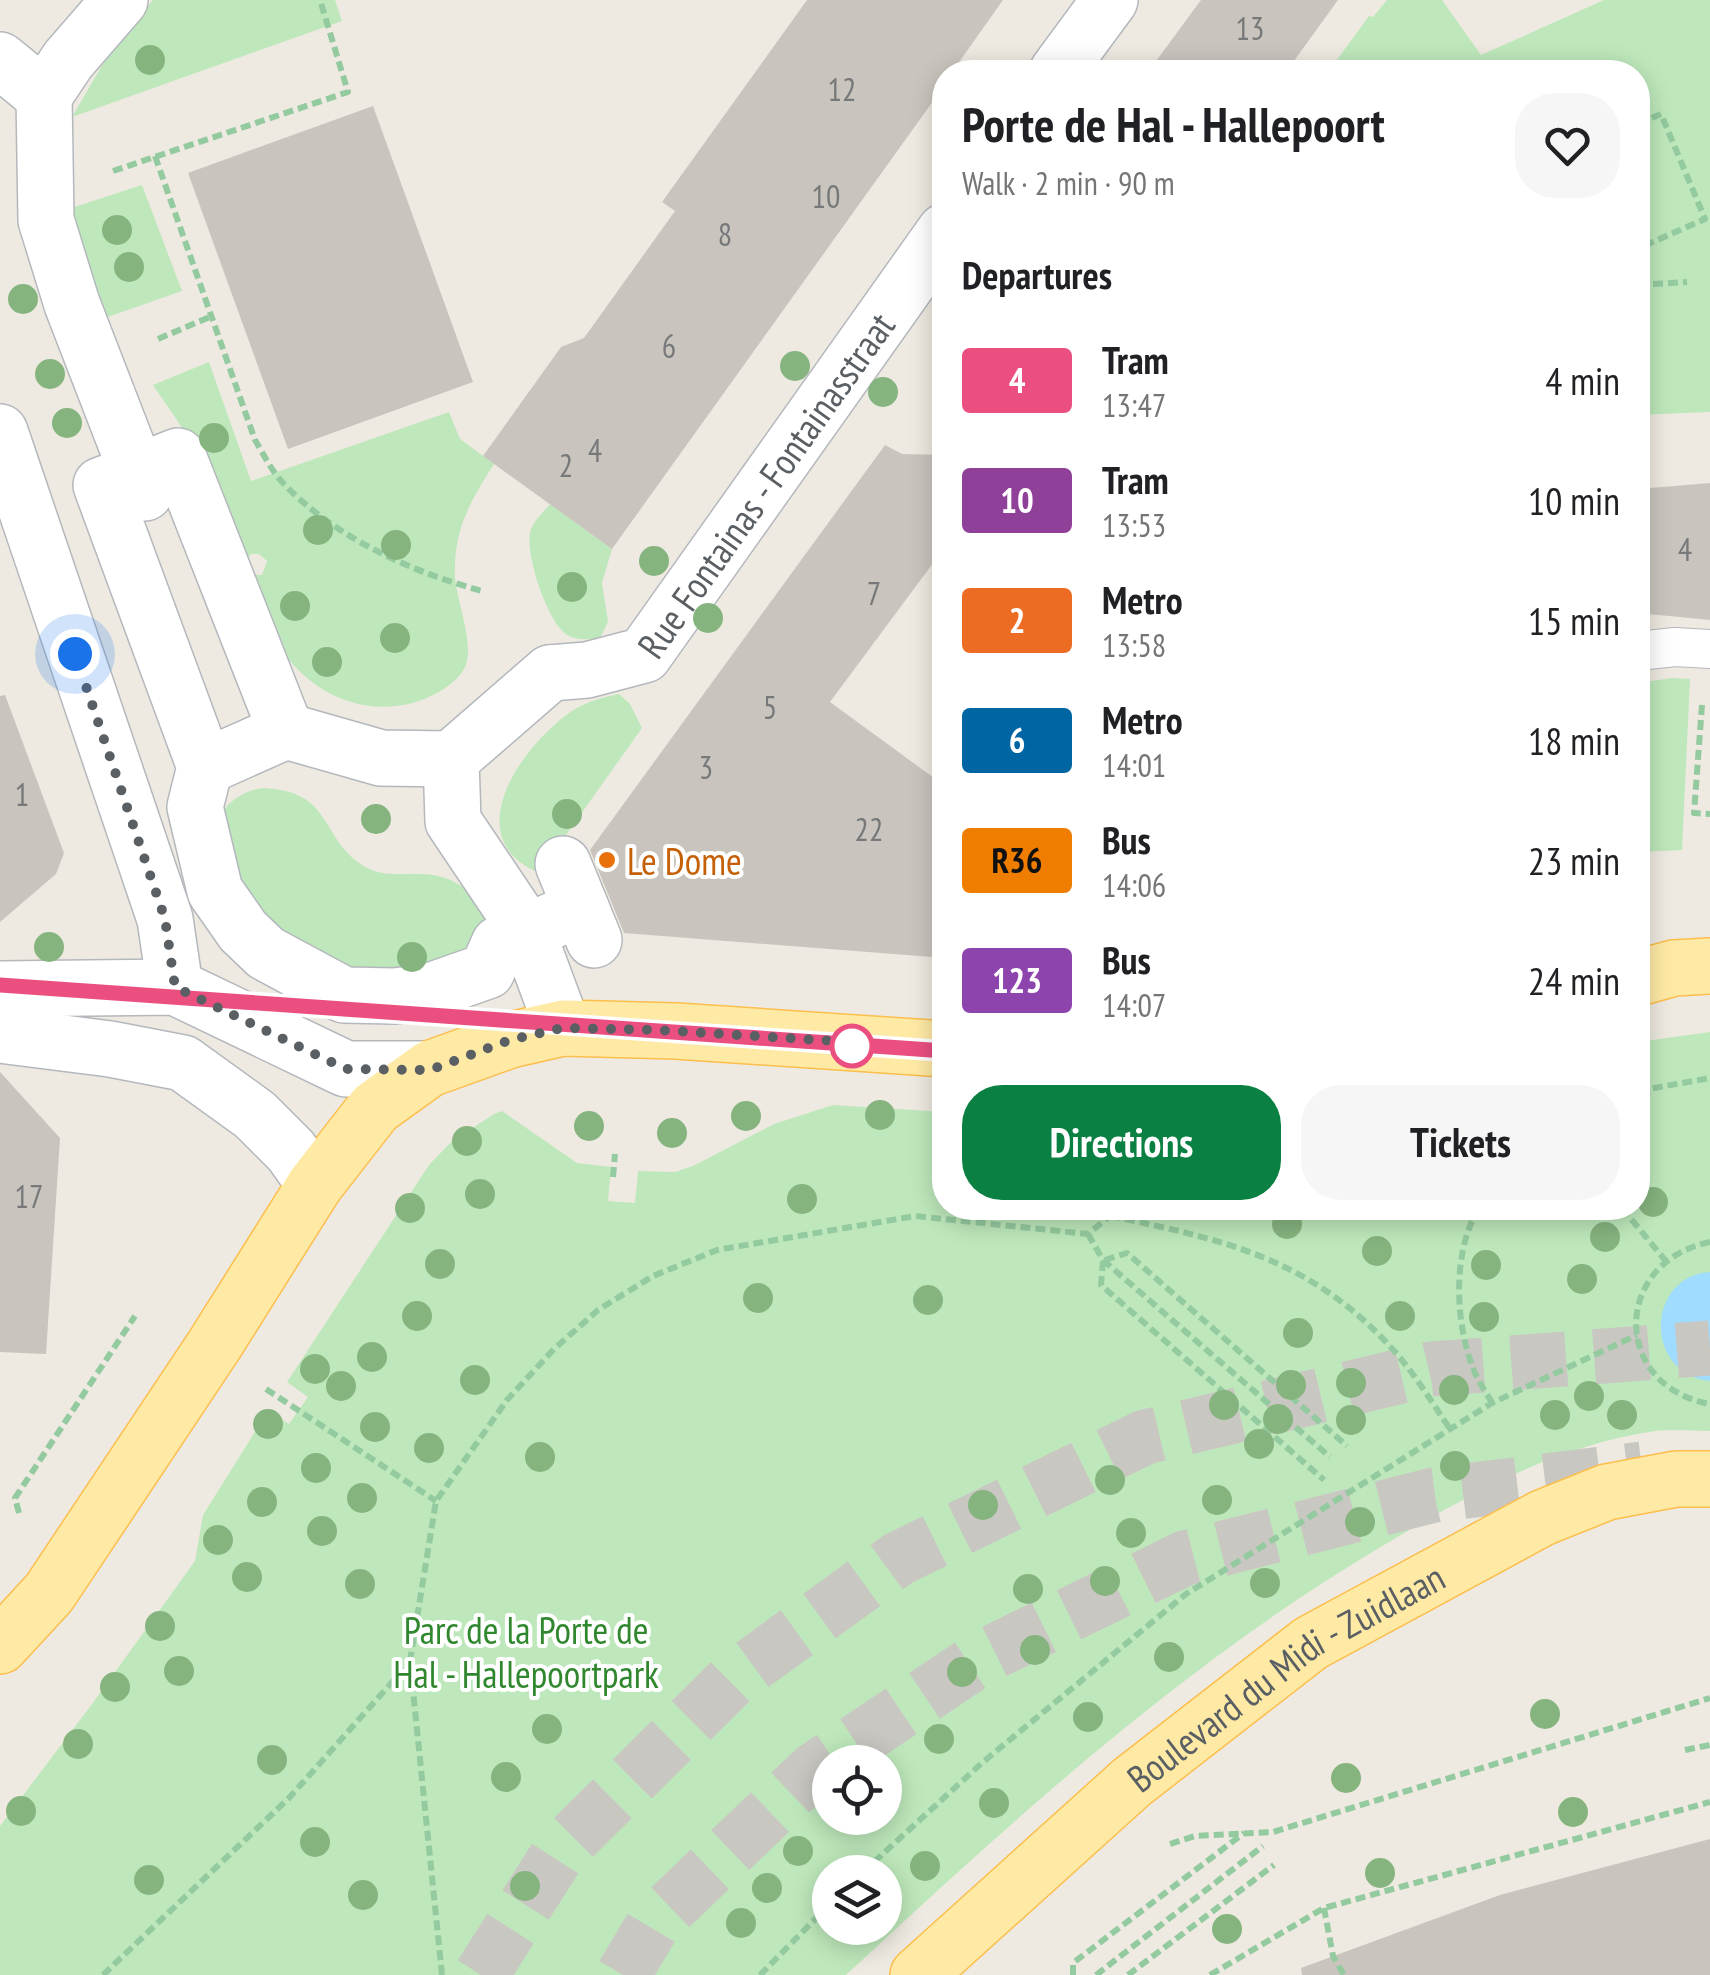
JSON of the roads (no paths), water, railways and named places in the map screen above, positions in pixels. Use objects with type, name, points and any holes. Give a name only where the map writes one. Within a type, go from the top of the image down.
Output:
[{"type":"main road","points":[[1650,975],[1674,968],[1710,966]]},
{"type":"main road","points":[[0,1646],[49,1594],[315,1186],[375,1108],[430,1070],[510,1040],[563,1028],[676,1031],[932,1048]]},
{"type":"main road","name":"Boulevard du Midi - Zuidlaan","points":[[918,1975],[1132,1782],[1311,1643],[1542,1518],[1607,1492],[1676,1479],[1710,1479]]},
{"type":"street","points":[[22,104],[68,60],[120,0]]},
{"type":"street","points":[[1066,60],[1110,0]]},
{"type":"street","points":[[0,60],[22,104],[53,192],[46,220],[72,304],[112,358],[141,483]]},
{"type":"street","name":"Rue Fontainas - Fontainasstraat","points":[[451,759],[550,673],[587,670],[644,654],[932,273]]},
{"type":"street","points":[[0,432],[165,919],[175,987],[155,1032],[89,1047]]},
{"type":"street","points":[[286,731],[178,456],[141,483],[102,485],[186,799],[215,891],[243,931],[266,953],[338,1006],[427,992],[506,970],[580,904]]},
{"type":"street","points":[[286,731],[381,758],[451,759],[453,821],[506,970],[563,1028]]},
{"type":"street","points":[[186,799],[286,731]]},
{"type":"street","points":[[0,988],[175,987],[346,1069],[430,1070]]},
{"type":"street","points":[[0,1035],[183,1063],[255,1115],[291,1151],[315,1186]]},
{"type":"lane","points":[[1650,650],[1708,649]]},
{"type":"water","points":[[1710,1272],[1710,1381],[1688,1374],[1673,1362],[1664,1344],[1661,1325],[1664,1306],[1674,1290],[1689,1278]]},
{"type":"tunnel","points":[[481,1975],[560,1851],[733,1679],[898,1559],[1145,1437],[1431,1369],[1710,1348]]},
{"type":"tunnel","points":[[623,1975],[654,1923],[815,1769],[981,1658],[1185,1558],[1434,1495],[1642,1469]]},
{"type":"tram line","name":"4","points":[[0,985],[932,1050]]},
{"type":"place","name":"Le Dome","points":[[607,860]]},
{"type":"park label","name":"Parc de la Porte de Hal - Hallepoortpark","points":[[526,1651]]}]
